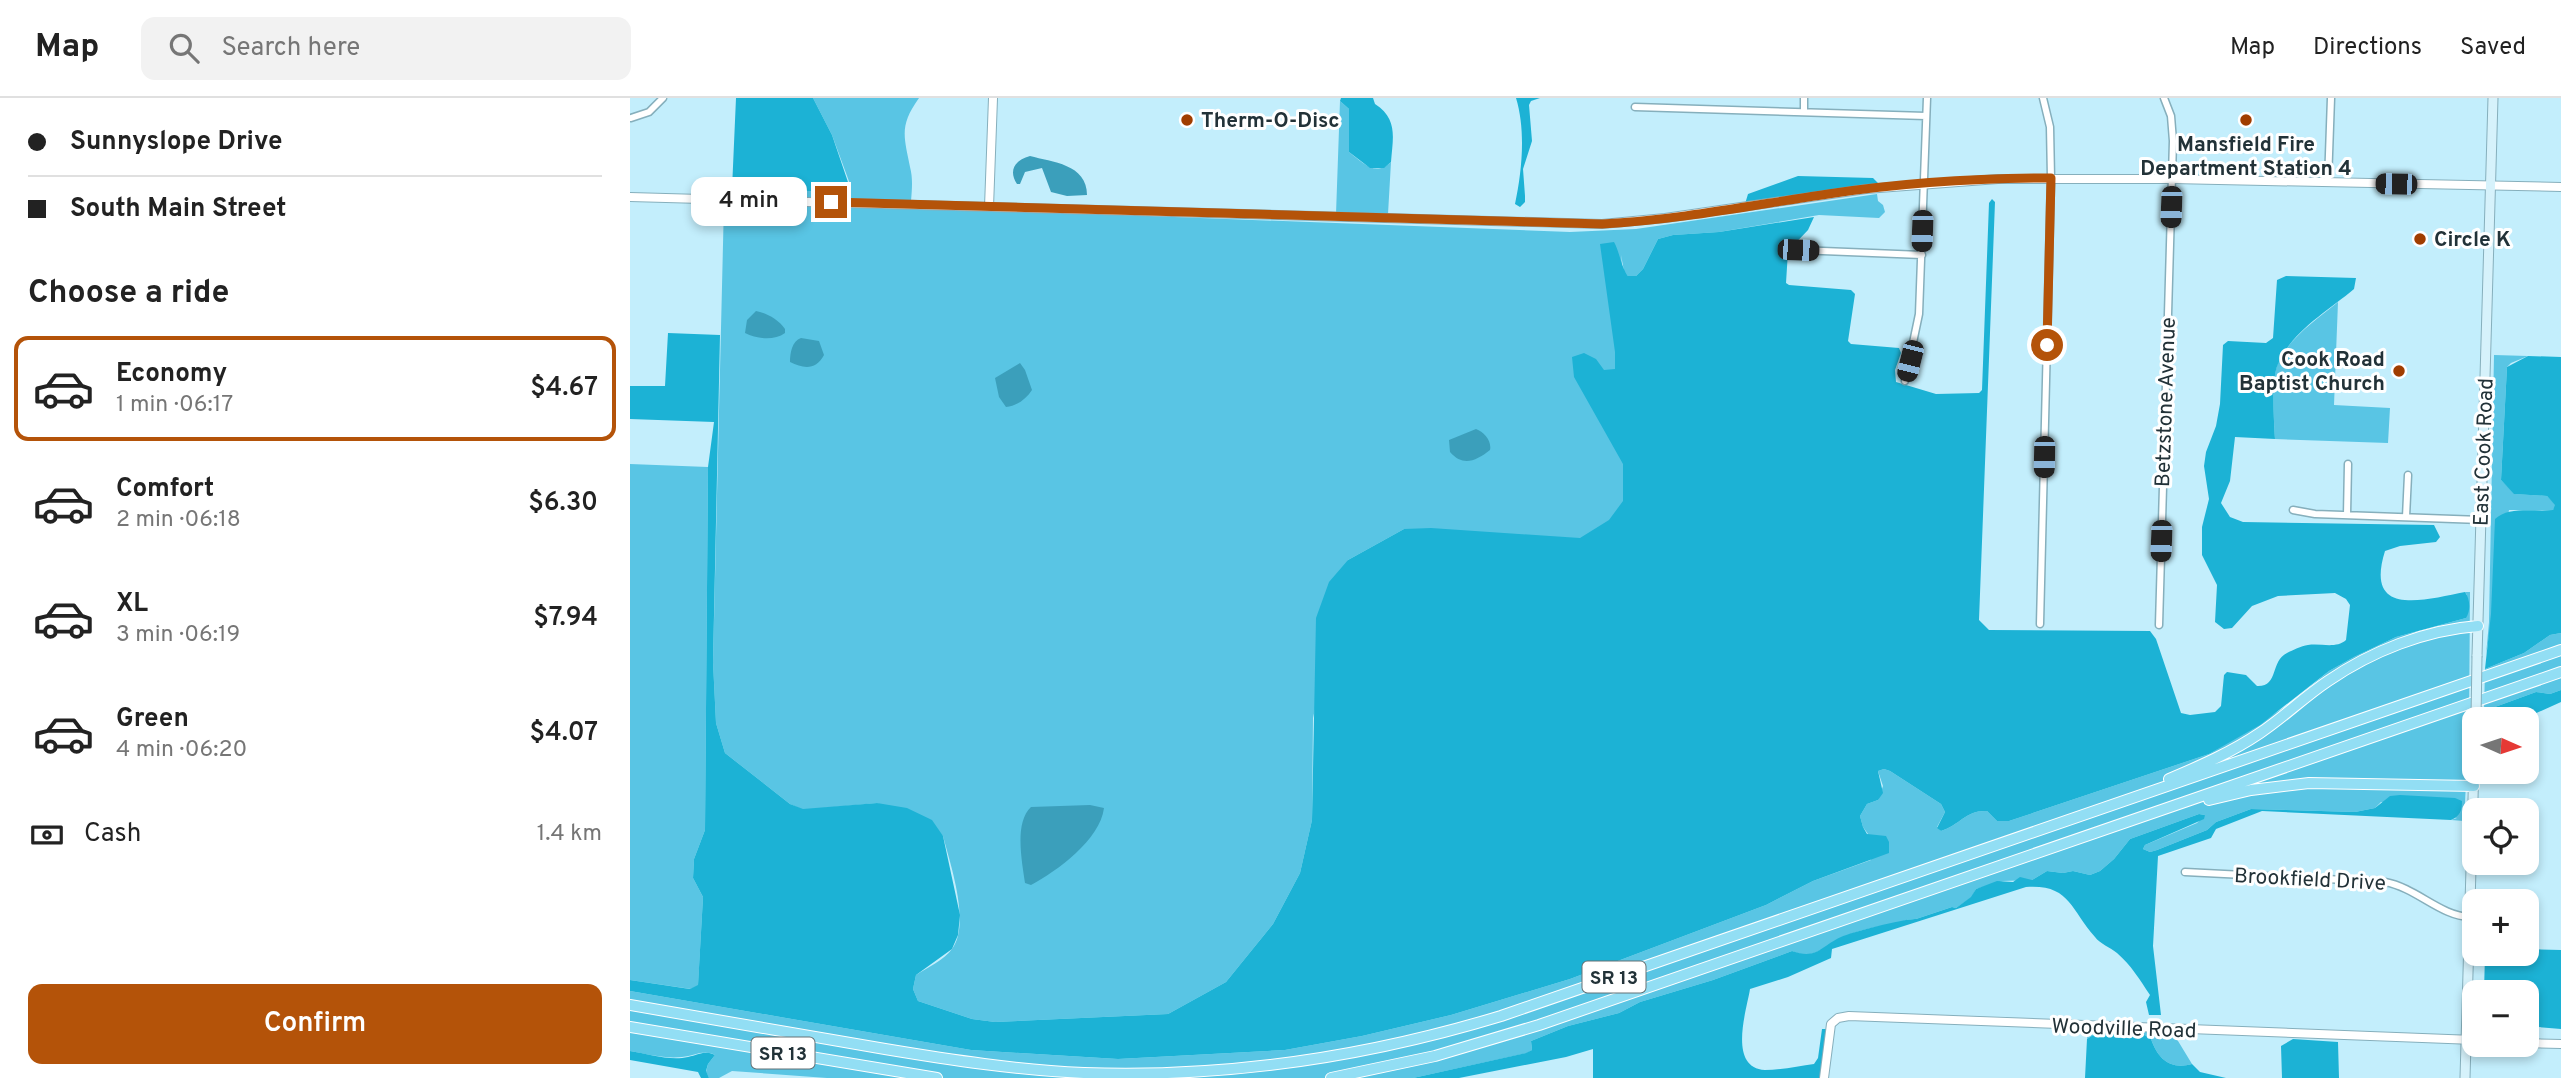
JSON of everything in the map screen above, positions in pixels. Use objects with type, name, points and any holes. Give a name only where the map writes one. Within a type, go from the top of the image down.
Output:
[{"type":"highway","points":[[2043,829],[2077,812],[2160,783],[2216,758],[2259,734],[2328,681],[2372,655],[2413,639],[2478,626]]},
{"type":"highway","name":"SR 13","points":[[630,1005],[962,1062],[1022,1069],[1143,1074],[1273,1066],[1407,1042],[1501,1016],[2561,650]]},
{"type":"highway","name":"SR 13","points":[[1331,1078],[1399,1065],[1497,1039],[2561,672]]},
{"type":"highway","points":[[2138,819],[2240,792],[2295,784],[2342,782],[2474,786]]},
{"type":"highway","name":"SR 13","points":[[630,1027],[937,1078]]},
{"type":"main road","name":"East Cook Road","points":[[2476,707],[2493,98]]},
{"type":"main road","points":[[2471,889],[2474,786]]},
{"type":"main road","points":[[2465,1078],[2468,1057]]},
{"type":"street","points":[[631,118],[649,112],[663,98]]},
{"type":"street","points":[[989,207],[993,98]]},
{"type":"street","points":[[1689,98],[1689,108]]},
{"type":"street","points":[[1804,98],[1804,112]]},
{"type":"street","points":[[1905,381],[1917,327],[1927,98]]},
{"type":"street","points":[[2040,624],[2051,178],[2050,127],[2043,98]]},
{"type":"street","name":"Betzstone Avenue","points":[[2159,625],[2173,127],[2165,98]]},
{"type":"street","points":[[2328,182],[2331,98]]},
{"type":"street","points":[[1635,107],[1926,116]]},
{"type":"street","points":[[630,197],[1602,224],[1640,222],[1829,194],[1998,178],[2561,187]]},
{"type":"street","points":[[1798,250],[1922,255]]},
{"type":"street","points":[[2347,515],[2348,464]]},
{"type":"street","points":[[2406,517],[2408,475]]},
{"type":"street","points":[[2293,510],[2315,514],[2481,520]]},
{"type":"street","name":"Brookfield Drive","points":[[2185,872],[2385,882],[2409,888],[2454,915],[2462,916]]},
{"type":"street","name":"Woodville Road","points":[[1824,1078],[1832,1024],[1838,1018],[1849,1016],[2462,1040]]},
{"type":"street","points":[[2539,1043],[2561,1044]]},
{"type":"shaded area","points":[[736,98],[813,98],[832,135],[850,188],[847,192],[732,189]]},
{"type":"shaded area","points":[[813,98],[919,98],[908,116],[905,131],[912,175],[911,201],[732,196],[732,189],[847,192],[850,184],[832,135]]},
{"type":"shaded area","points":[[1341,98],[1373,98],[1391,122],[1391,162],[1384,168],[1370,168],[1349,152],[1349,109],[1340,101]]},
{"type":"shaded area","points":[[1516,98],[1540,98],[1531,101],[1529,105],[1532,141],[1523,169],[1525,202],[1520,207],[1515,204],[1522,151]]},
{"type":"shaded area","points":[[1340,101],[1349,109],[1349,152],[1369,167],[1380,168],[1391,162],[1388,214],[1336,214]]},
{"type":"shaded area","points":[[1030,156],[1067,166],[1075,171],[1085,185],[1087,195],[1067,196],[1051,192],[1042,168],[1025,172],[1020,184],[1017,184],[1013,174],[1014,166]]},
{"type":"shaded area","points":[[1798,176],[1873,178],[1879,184],[1745,204],[1748,194]]},
{"type":"shaded area","points":[[1877,194],[1885,212],[1879,218],[1819,215],[1658,239],[1643,269],[1636,276],[1628,276],[1624,271],[1621,255],[1645,495],[1606,540],[1404,529],[1348,560],[1313,718],[1312,820],[1300,873],[1273,924],[1226,982],[1168,1014],[995,1022],[972,1019],[918,1001],[913,989],[916,975],[949,953],[960,925],[954,877],[943,836],[877,803],[803,810],[790,804],[725,753],[716,723],[713,662],[724,203],[1570,232],[1636,229]]},
{"type":"shaded area","points":[[1992,199],[1995,202],[1979,620],[1989,630],[2150,631],[2156,639],[2181,713],[2190,715],[2215,712],[2221,706],[2224,675],[2227,672],[2246,675],[2257,686],[2264,685],[2272,678],[2278,662],[2287,653],[2305,646],[2333,645],[2346,640],[2350,605],[2346,599],[2335,593],[2278,596],[2252,606],[2232,628],[2224,629],[2215,622],[2217,585],[2202,555],[2202,527],[2209,499],[2204,466],[2220,404],[2223,345],[2228,341],[2266,343],[2273,338],[2277,280],[2286,276],[2356,278],[2354,289],[2301,332],[2284,352],[2274,380],[2275,439],[2235,437],[2230,481],[2221,503],[2230,517],[2243,522],[2434,525],[2440,537],[2436,542],[2400,546],[2385,551],[2381,572],[2383,587],[2390,596],[2402,600],[2465,592],[2469,605],[2466,618],[2396,637],[2354,657],[2329,671],[2260,725],[2209,754],[2009,821],[1997,821],[1987,811],[1980,811],[1941,831],[1937,828],[1945,812],[1941,804],[1890,771],[1878,771],[1883,793],[1878,800],[1867,804],[1860,816],[1867,834],[1886,836],[1889,853],[1813,881],[1766,905],[1570,979],[1451,1015],[1362,1036],[1285,1050],[1118,1059],[971,1050],[630,991],[630,980],[690,989],[698,985],[703,897],[693,878],[694,859],[705,830],[708,467],[714,422],[630,419],[630,386],[665,386],[668,333],[720,335],[713,662],[716,723],[725,753],[790,804],[803,809],[877,803],[907,808],[932,820],[943,836],[960,915],[958,935],[952,949],[916,975],[913,989],[918,1001],[972,1019],[995,1022],[1168,1014],[1226,982],[1273,924],[1300,873],[1312,820],[1316,618],[1329,582],[1348,560],[1404,529],[1431,528],[1580,538],[1609,520],[1623,501],[1623,464],[1574,377],[1572,357],[1584,353],[1596,359],[1604,370],[1615,369],[1600,244],[1614,242],[1628,276],[1636,276],[1643,269],[1658,239],[1814,217],[1808,230],[1788,251],[1786,283],[1851,290],[1855,294],[1848,341],[1851,344],[1899,348],[1901,353],[1895,370],[1896,382],[1936,394],[1979,393],[1982,390],[1989,203]]},
{"type":"shaded area","points":[[2338,302],[2334,405],[2390,408],[2388,443],[2275,439],[2274,389],[2278,363],[2296,337]]},
{"type":"shaded area","points":[[756,311],[775,319],[785,329],[785,333],[765,338],[745,333],[747,320]]},
{"type":"shaded area","points":[[801,338],[819,341],[824,355],[813,366],[805,367],[790,362],[791,351]]},
{"type":"shaded area","points":[[2494,355],[2528,356],[2507,367],[2501,480],[2515,494],[2547,496],[2556,505],[2553,510],[2509,510],[2486,655],[2489,622]]},
{"type":"shaded area","points":[[2528,356],[2561,357],[2561,633],[2550,635],[2524,653],[2485,669],[2491,614],[2495,519],[2507,512],[2553,510],[2555,505],[2547,496],[2514,494],[2501,480],[2507,367]]},
{"type":"shaded area","points":[[1020,363],[1032,390],[1021,402],[1006,407],[999,397],[995,378]]},
{"type":"shaded area","points":[[1476,429],[1487,437],[1490,450],[1470,461],[1455,457],[1450,452],[1449,440]]},
{"type":"shaded area","points":[[630,464],[708,467],[705,830],[694,859],[693,878],[703,897],[698,986],[691,989],[630,980]]},
{"type":"shaded area","points":[[2465,592],[2470,592],[2469,707],[2462,707],[2462,784],[2466,784],[2465,798],[2462,798],[2462,821],[2381,802],[2375,808],[2355,812],[2251,809],[2157,850],[2150,852],[2143,849],[2145,845],[2197,823],[2205,815],[2199,814],[2130,839],[2114,859],[2100,871],[2090,875],[2073,871],[2047,871],[2032,880],[2003,881],[1976,889],[1972,897],[1956,908],[1860,931],[1838,939],[1811,954],[1803,955],[1792,951],[1713,980],[1640,1002],[1619,1013],[1568,1026],[1531,1041],[1532,1050],[1527,1053],[1413,1078],[827,1078],[732,1071],[719,1078],[709,1078],[706,1072],[708,1064],[715,1055],[711,1053],[669,1057],[630,1051],[630,991],[971,1050],[1118,1059],[1285,1050],[1362,1036],[1451,1015],[1570,979],[1766,905],[1813,881],[1871,860],[1868,834],[1860,816],[1867,804],[1878,800],[1883,786],[1878,771],[1890,771],[1941,804],[1945,812],[1937,827],[1941,831],[1980,811],[1987,811],[1997,821],[2009,821],[2209,754],[2285,707],[2329,671],[2354,657],[2396,637],[2466,618]]},
{"type":"shaded area","points":[[2561,633],[2561,690],[2550,694],[2536,692],[2495,707],[2484,707],[2485,669],[2524,653],[2550,635]]},
{"type":"shaded area","points":[[2561,690],[2561,702],[2539,712],[2539,707],[2495,707],[2536,692],[2550,694]]},
{"type":"shaded area","points":[[2390,796],[2455,798],[2462,801],[2462,808],[2451,820],[2262,811],[2216,829],[2211,838],[2158,856],[2153,946],[2161,1015],[2149,1015],[2146,1002],[2150,995],[2139,978],[2122,958],[2097,939],[2068,900],[2052,890],[2026,887],[1832,949],[1831,958],[1788,977],[1750,989],[1742,1036],[1746,1059],[1753,1067],[1765,1070],[1814,1064],[1818,1058],[1822,1029],[1826,1029],[1820,1078],[1593,1078],[1593,1049],[1566,1057],[1459,1078],[1413,1078],[1526,1053],[1532,1050],[1531,1041],[1568,1026],[1619,1013],[1640,1002],[1713,980],[1792,951],[1813,953],[1847,935],[1956,908],[1971,897],[1976,889],[1997,881],[2013,882],[2020,877],[2032,880],[2047,871],[2073,871],[2090,875],[2100,871],[2114,859],[2130,839],[2199,814],[2205,815],[2204,819],[2145,845],[2143,849],[2150,852],[2157,850],[2251,809],[2355,812],[2375,808]]},
{"type":"shaded area","points":[[1090,805],[1104,808],[1095,832],[1086,843],[1053,872],[1031,885],[1025,883],[1021,832],[1022,823],[1031,807]]},
{"type":"shaded area","points":[[2539,949],[2561,950],[2561,1029],[2539,1027],[2539,980],[2484,980],[2485,966],[2539,966]]},
{"type":"shaded area","points":[[2088,1029],[2169,1033],[2175,1036],[2192,1064],[2177,1065],[2166,1061],[2157,1052],[2151,1039],[2098,1032],[2087,1039]]},
{"type":"shaded area","points":[[2098,1032],[2144,1035],[2151,1039],[2161,1057],[2171,1064],[2192,1064],[2200,1072],[2226,1078],[2085,1078],[2087,1039]]},
{"type":"shaded area","points":[[2293,1039],[2338,1042],[2339,1078],[2282,1078],[2281,1046]]},
{"type":"shaded area","points":[[630,1051],[674,1058],[705,1053],[715,1055],[706,1071],[709,1078],[701,1078],[698,1072],[630,1060]]},
{"type":"place","name":"Therm-O-Disc","points":[[1187,120]]},
{"type":"place","name":"Mansfield Fire Department Station 4","points":[[2246,120]]},
{"type":"place","name":"Circle K","points":[[2420,239]]},
{"type":"place","name":"Cook Road Baptist Church","points":[[2399,371]]},
{"type":"route","points":[[831,202],[1602,224],[1640,222],[1867,190],[1998,178],[2051,178],[2047,345]]}]
